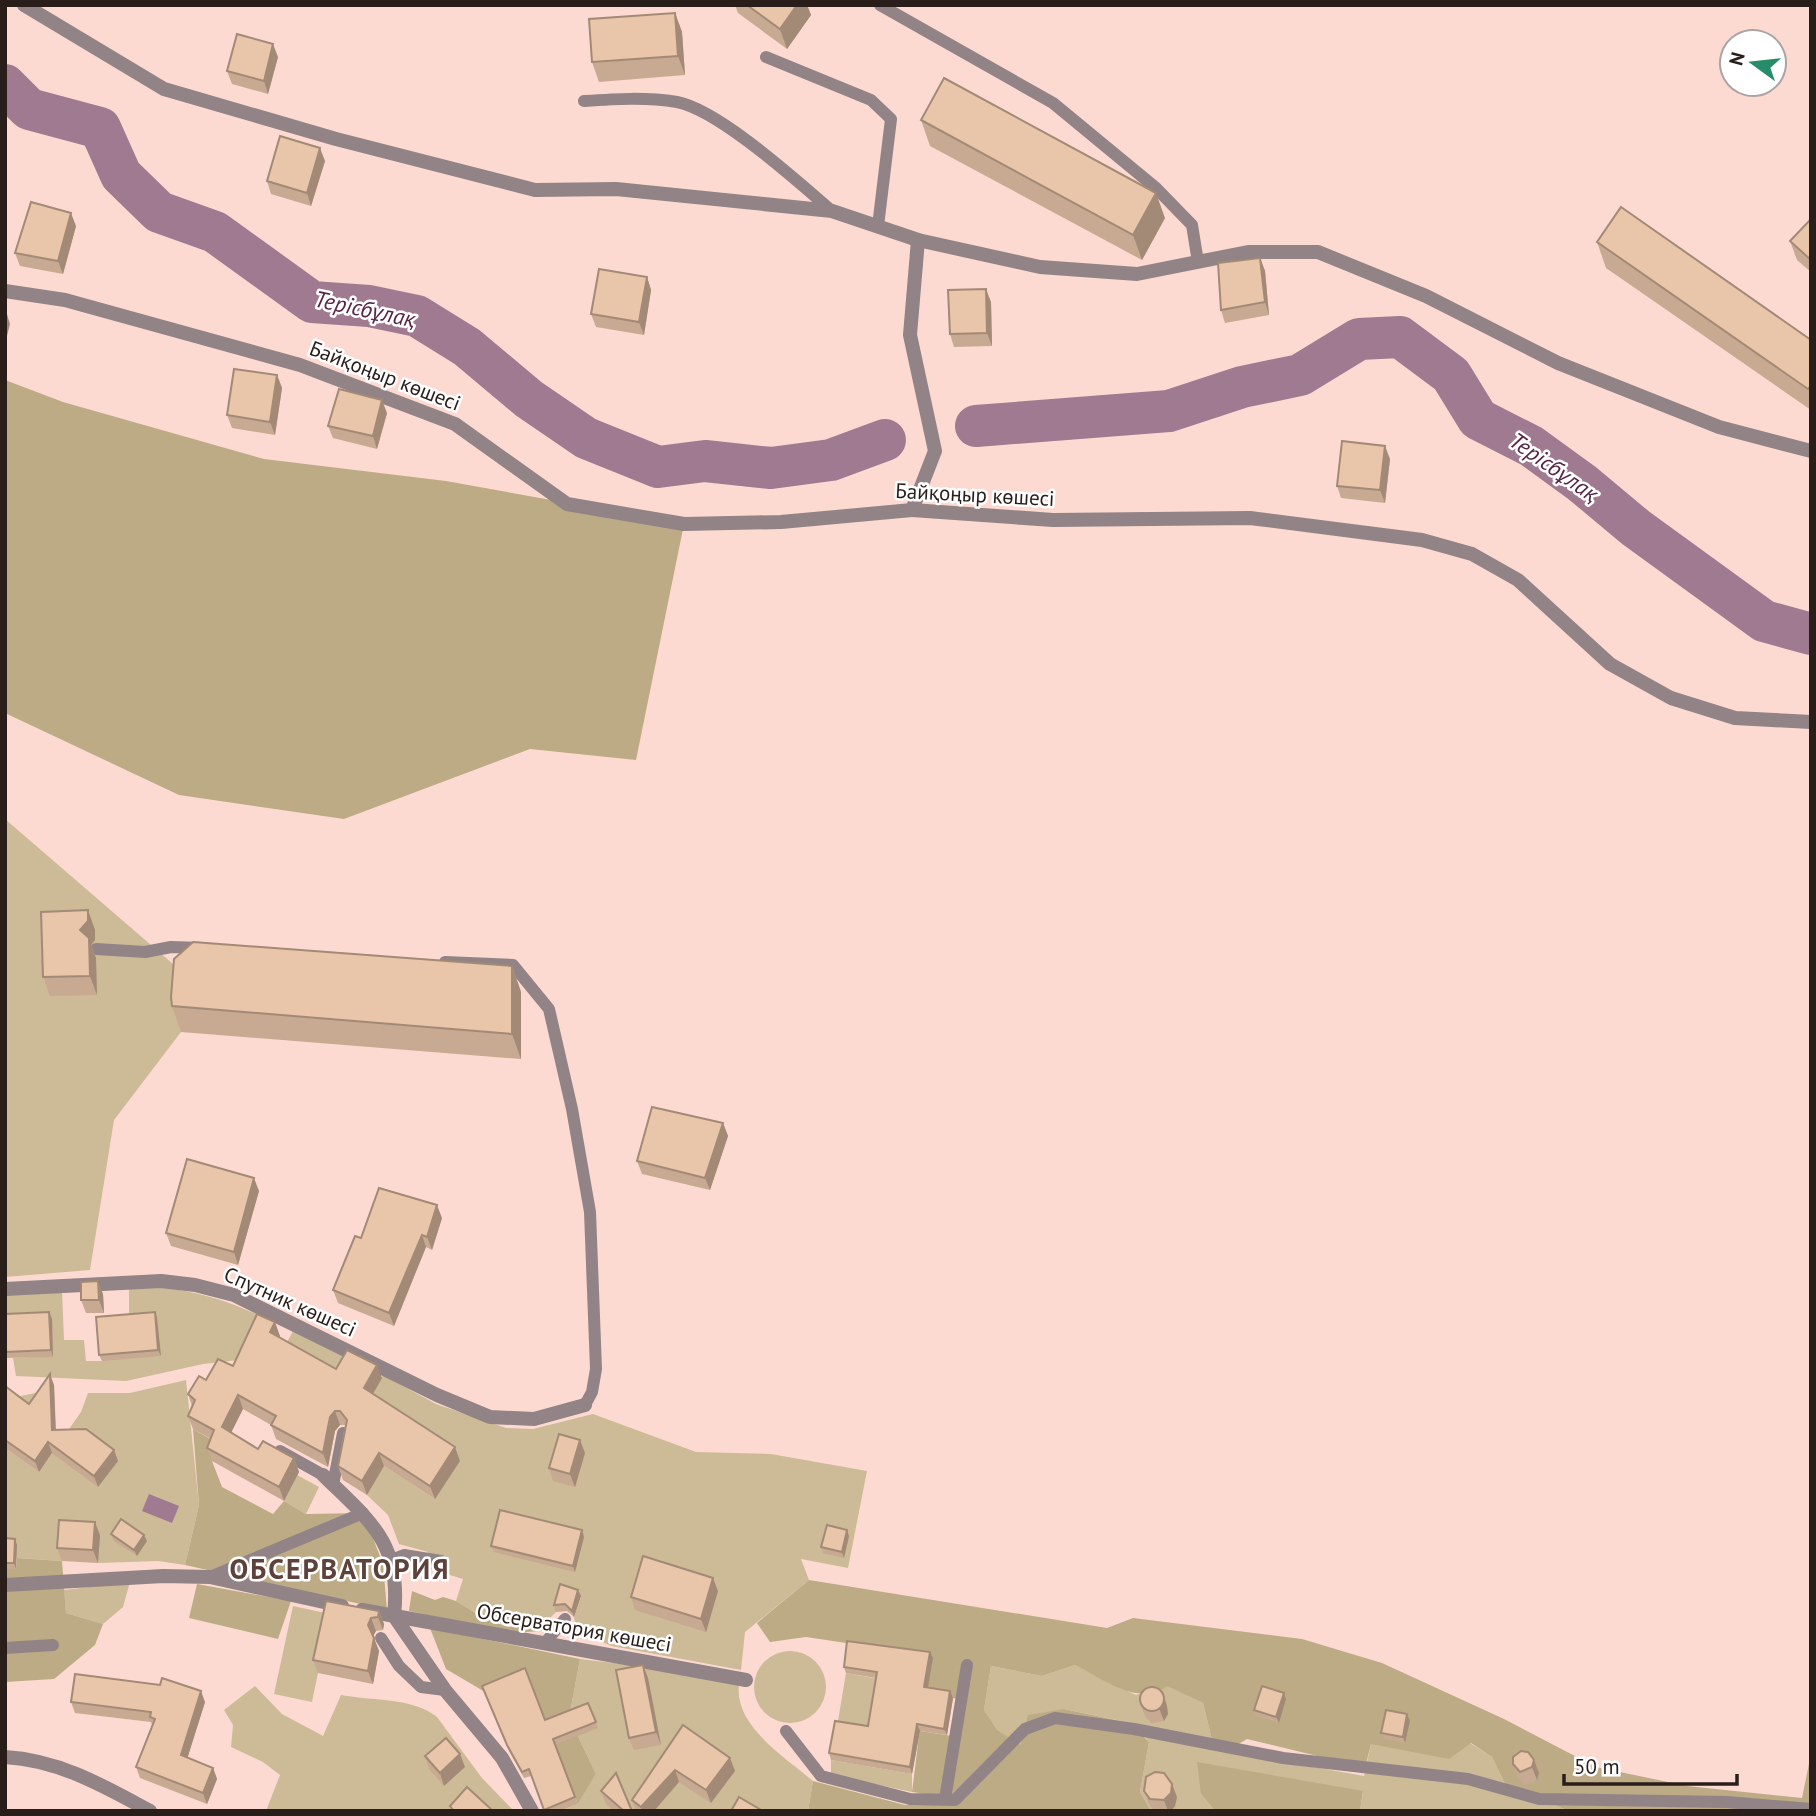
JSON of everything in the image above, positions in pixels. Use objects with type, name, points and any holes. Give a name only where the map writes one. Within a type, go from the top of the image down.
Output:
[{"type":"street","points":[[24,5],[164,89],[336,139],[536,190],[615,189],[832,211],[918,240],[1040,267],[1137,274],[1248,251],[1318,252],[1426,296],[1558,363],[1719,428],[1811,451]]},
{"type":"street","points":[[912,510],[935,451],[911,335],[918,240]]},
{"type":"street","name":"Байқоңыр көшесі","points":[[5,291],[65,300],[300,365],[455,424],[567,504],[684,524],[781,522],[912,510],[1053,520],[1250,518],[1422,540],[1472,554],[1518,580],[1610,664],[1671,698],[1735,718],[1811,722]]},
{"type":"street","name":"Спутник көшесі","points":[[5,1289],[161,1281],[195,1284],[234,1296],[437,1395],[490,1417],[534,1419],[585,1405]]},
{"type":"street","points":[[328,1480],[374,1524],[391,1560],[396,1596],[394,1616],[444,1690],[502,1758],[533,1811]]},
{"type":"street","name":"Обсерватория көшесі","points":[[5,1585],[163,1576],[210,1577],[394,1616],[746,1680]]},
{"type":"street","points":[[5,1757],[24,1758],[78,1772],[143,1809]]},
{"type":"lane","points":[[880,5],[1053,103],[1146,180],[1192,225],[1198,262]]},
{"type":"lane","points":[[899,5],[904,18]]},
{"type":"lane","points":[[766,57],[871,100],[891,119],[878,226]]},
{"type":"lane","points":[[584,101],[623,98],[679,102],[722,123],[832,211]]},
{"type":"lane","points":[[96,949],[145,952],[171,947],[212,949]]},
{"type":"lane","points":[[431,961],[513,965],[549,1009],[572,1110],[590,1212],[596,1369],[592,1392],[585,1405]]},
{"type":"lane","points":[[265,1443],[328,1480],[343,1433]]},
{"type":"lane","points":[[210,1577],[363,1513]]},
{"type":"lane","points":[[391,1560],[404,1555],[441,1561]]},
{"type":"lane","points":[[544,1644],[565,1619]]},
{"type":"lane","points":[[381,1639],[399,1666],[421,1687],[444,1690]]},
{"type":"lane","points":[[5,1648],[53,1646]]},
{"type":"lane","points":[[945,1800],[967,1665]]},
{"type":"lane","points":[[786,1731],[821,1776],[910,1799],[955,1800],[1025,1729],[1055,1718],[1135,1729],[1283,1758],[1468,1779],[1539,1799],[1727,1802],[1811,1809]]},
{"type":"shaded area","points":[[5,380],[63,402],[264,459],[446,481],[684,524],[636,760],[530,749],[344,819],[179,795],[5,713]]},
{"type":"shaded area","points":[[5,819],[173,964],[183,985],[181,1032],[114,1120],[90,1270],[5,1277]]},
{"type":"shaded area","points":[[160,1287],[212,1297],[260,1316],[239,1360],[203,1364],[126,1381],[16,1376],[13,1358],[53,1356],[5,1320],[5,1293],[62,1290],[64,1340],[84,1340],[86,1361],[102,1361],[129,1321],[129,1289]]},
{"type":"shaded area","points":[[293,1331],[355,1359],[364,1412],[383,1375],[436,1404],[506,1428],[533,1429],[593,1414],[696,1452],[771,1454],[867,1471],[848,1568],[801,1559],[809,1580],[745,1632],[741,1670],[612,1646],[577,1632],[574,1617],[581,1597],[562,1591],[556,1612],[543,1625],[507,1624],[489,1619],[456,1601],[463,1579],[424,1567],[428,1552],[399,1544],[388,1515],[367,1495],[384,1466],[435,1499],[283,1350]]},
{"type":"shaded area","points":[[186,1380],[199,1505],[185,1565],[158,1561],[98,1563],[64,1534],[62,1561],[17,1558],[5,1544],[5,1405],[11,1398],[50,1390],[8,1450],[39,1472],[81,1412],[88,1393],[130,1393]]},
{"type":"shaded area","points":[[193,1429],[219,1444],[212,1461],[222,1487],[273,1514],[284,1501],[306,1514],[363,1513],[383,1564],[387,1610],[185,1565],[199,1505]]},
{"type":"shaded area","points":[[297,1475],[319,1487],[306,1514],[284,1501]]},
{"type":"shaded area","points":[[149,1494],[179,1506],[172,1523],[142,1511]]},
{"type":"shaded area","points":[[17,1558],[62,1561],[66,1613],[103,1624],[95,1645],[54,1679],[5,1682],[5,1569],[16,1569]]},
{"type":"shaded area","points":[[809,1580],[1107,1628],[1133,1618],[1302,1639],[1382,1663],[1504,1719],[1596,1767],[1687,1786],[1802,1798],[1811,1754],[1811,1811],[1564,1809],[1505,1784],[1492,1757],[1471,1743],[1449,1759],[1371,1744],[1366,1764],[1330,1759],[1247,1739],[1237,1745],[1212,1740],[1203,1703],[1167,1686],[1145,1694],[1121,1689],[1075,1665],[1042,1676],[991,1666],[984,1710],[997,1730],[1021,1745],[1028,1715],[1064,1709],[1130,1723],[1149,1742],[1140,1792],[1151,1811],[808,1811],[813,1781],[905,1805],[928,1804],[940,1796],[912,1792],[919,1736],[920,1731],[952,1736],[958,1699],[926,1693],[846,1643],[806,1637],[770,1642],[757,1623]]},
{"type":"shaded area","points":[[130,1582],[123,1607],[103,1624],[66,1613],[64,1590]]},
{"type":"shaded area","points":[[197,1584],[291,1601],[278,1639],[189,1618]]},
{"type":"shaded area","points":[[412,1591],[435,1600],[443,1597],[456,1601],[484,1618],[508,1627],[543,1625],[542,1631],[510,1633],[409,1611]]},
{"type":"shaded area","points":[[293,1606],[330,1614],[312,1702],[274,1694]]},
{"type":"shaded area","points":[[430,1628],[580,1659],[569,1718],[596,1774],[578,1804],[527,1675],[485,1692],[446,1669]]},
{"type":"shaded area","points":[[790,1651],[810,1657],[820,1667],[826,1687],[820,1707],[810,1717],[790,1723],[770,1717],[760,1707],[754,1687],[760,1667],[770,1657]]},
{"type":"shaded area","points":[[580,1659],[672,1670],[739,1685],[740,1700],[753,1727],[776,1751],[813,1781],[808,1811],[560,1811],[578,1804],[596,1774],[569,1718]]},
{"type":"shaded area","points":[[1075,1665],[1136,1695],[1166,1685],[1203,1703],[1212,1740],[1064,1709],[1022,1746],[996,1730],[984,1710],[991,1666],[1042,1676]]},
{"type":"shaded area","points":[[846,1673],[879,1679],[870,1732],[837,1727]]},
{"type":"shaded area","points":[[255,1686],[282,1714],[323,1736],[341,1695],[404,1703],[427,1711],[437,1717],[482,1778],[514,1811],[266,1811],[280,1775],[263,1762],[231,1747],[233,1725],[224,1710]]},
{"type":"shaded area","points":[[1145,1737],[1364,1776],[1371,1744],[1470,1743],[1492,1757],[1505,1784],[1564,1809],[1591,1811],[1360,1811],[1363,1792],[1201,1794],[1215,1811],[1151,1811],[1140,1792],[1149,1742]]},
{"type":"shaded area","points":[[831,1760],[912,1774],[912,1792],[831,1775]]},
{"type":"shaded area","points":[[1197,1762],[1363,1791],[1360,1811],[1215,1811],[1201,1794]]},
{"type":"building","points":[[747,5],[797,5],[780,29]]},
{"type":"building","points":[[675,13],[678,56],[592,62],[589,19]]},
{"type":"building","points":[[237,34],[273,44],[264,81],[227,71]]},
{"type":"building","points":[[944,78],[1156,193],[1133,235],[921,120]]},
{"type":"building","points":[[280,136],[320,148],[307,193],[267,181]]},
{"type":"building","points":[[31,202],[71,213],[58,261],[15,253]]},
{"type":"building","points":[[1621,207],[1811,340],[1811,385],[1808,389],[1597,242]]},
{"type":"building","points":[[1811,219],[1811,260],[1790,241]]},
{"type":"building","points":[[1260,258],[1265,302],[1221,310],[1218,263]]},
{"type":"building","points":[[599,269],[647,277],[639,322],[591,314]]},
{"type":"building","points":[[986,289],[987,333],[950,334],[948,290]]},
{"type":"building","points":[[234,369],[277,375],[270,422],[227,415]]},
{"type":"building","points":[[339,389],[382,400],[373,436],[328,426]]},
{"type":"building","points":[[1342,441],[1385,446],[1380,490],[1337,486]]},
{"type":"building","points":[[88,910],[88,921],[80,930],[89,938],[90,976],[43,977],[41,912]]},
{"type":"building","points":[[193,942],[512,966],[512,1034],[172,1006],[174,959]]},
{"type":"building","points":[[652,1107],[723,1123],[705,1178],[637,1161]]},
{"type":"building","points":[[187,1159],[254,1178],[234,1252],[166,1233]]},
{"type":"building","points":[[379,1188],[437,1205],[427,1237],[422,1235],[389,1313],[333,1290],[355,1236],[361,1238]]},
{"type":"building","points":[[98,1281],[99,1300],[81,1300],[81,1282]]},
{"type":"building","points":[[49,1312],[51,1350],[5,1352],[5,1314]]},
{"type":"building","points":[[155,1312],[158,1350],[99,1355],[96,1317]]},
{"type":"building","points":[[257,1314],[275,1322],[270,1332],[336,1369],[347,1350],[377,1365],[364,1388],[455,1447],[430,1486],[379,1453],[362,1481],[338,1466],[347,1420],[340,1411],[335,1411],[330,1417],[323,1453],[271,1425],[276,1416],[238,1395],[222,1427],[258,1449],[263,1441],[294,1458],[279,1487],[207,1448],[214,1430],[188,1416],[195,1400],[188,1394],[199,1376],[206,1380],[218,1359],[233,1366]]},
{"type":"building","points":[[50,1374],[52,1430],[86,1429],[114,1450],[94,1476],[48,1442],[35,1461],[5,1440],[5,1386],[29,1404]]},
{"type":"building","points":[[559,1434],[580,1440],[570,1474],[549,1468]]},
{"type":"building","points":[[500,1510],[582,1530],[573,1566],[491,1546]]},
{"type":"building","points":[[121,1519],[144,1535],[134,1550],[111,1534]]},
{"type":"building","points":[[59,1520],[95,1522],[93,1550],[57,1548]]},
{"type":"building","points":[[827,1525],[847,1530],[842,1552],[821,1547]]},
{"type":"building","points":[[5,1538],[15,1539],[14,1563],[5,1563]]},
{"type":"building","points":[[643,1556],[713,1578],[701,1619],[631,1597]]},
{"type":"building","points":[[560,1584],[578,1590],[572,1611],[565,1604],[554,1605]]},
{"type":"building","points":[[326,1601],[379,1611],[378,1617],[371,1618],[368,1625],[374,1638],[368,1671],[313,1660]]},
{"type":"building","points":[[847,1641],[930,1652],[924,1687],[950,1691],[944,1729],[917,1724],[910,1767],[829,1753],[835,1721],[868,1726],[877,1672],[844,1667]]},
{"type":"building","points":[[643,1665],[656,1732],[629,1738],[616,1670]]},
{"type":"building","points":[[525,1668],[545,1720],[588,1703],[596,1722],[553,1739],[575,1797],[544,1810],[529,1769],[522,1772],[507,1745],[482,1686]]},
{"type":"building","points":[[75,1674],[160,1685],[162,1678],[201,1691],[181,1755],[213,1768],[203,1793],[136,1767],[155,1719],[150,1717],[151,1712],[71,1702]]},
{"type":"building","points":[[1262,1686],[1284,1693],[1276,1717],[1254,1710]]},
{"type":"building","points":[[1152,1687],[1160,1691],[1164,1699],[1160,1707],[1152,1711],[1144,1707],[1140,1699],[1144,1691]]},
{"type":"building","points":[[1386,1710],[1407,1714],[1403,1737],[1381,1733]]},
{"type":"building","points":[[683,1725],[730,1758],[706,1790],[675,1770],[641,1807],[632,1800]]},
{"type":"building","points":[[446,1738],[460,1754],[440,1773],[425,1756]]},
{"type":"building","points":[[1521,1751],[1528,1752],[1534,1760],[1532,1767],[1520,1772],[1513,1764],[1513,1757]]},
{"type":"building","points":[[1155,1772],[1164,1773],[1172,1784],[1171,1793],[1164,1800],[1150,1799],[1144,1791],[1146,1777]]},
{"type":"building","points":[[616,1773],[632,1811],[624,1811],[601,1791]]},
{"type":"building","points":[[467,1787],[493,1811],[454,1811],[450,1806]]},
{"type":"building","points":[[739,1797],[761,1810],[731,1811]]},
{"type":"waterway","name":"Терісбұлақ","points":[[5,85],[29,109],[100,128],[121,175],[159,212],[215,232],[312,302],[369,306],[417,316],[467,347],[529,399],[586,438],[658,467],[705,461],[771,468],[831,460],[885,440]]},
{"type":"waterway","name":"Терісбұлақ","points":[[976,426],[1169,411],[1242,387],[1300,375],[1359,339],[1400,337],[1451,375],[1478,419],[1531,446],[1582,483],[1636,528],[1764,621],[1811,634]]},
{"type":"district","name":"ОБСЕРВАТОРИЯ","points":[[340,1569]]}]
